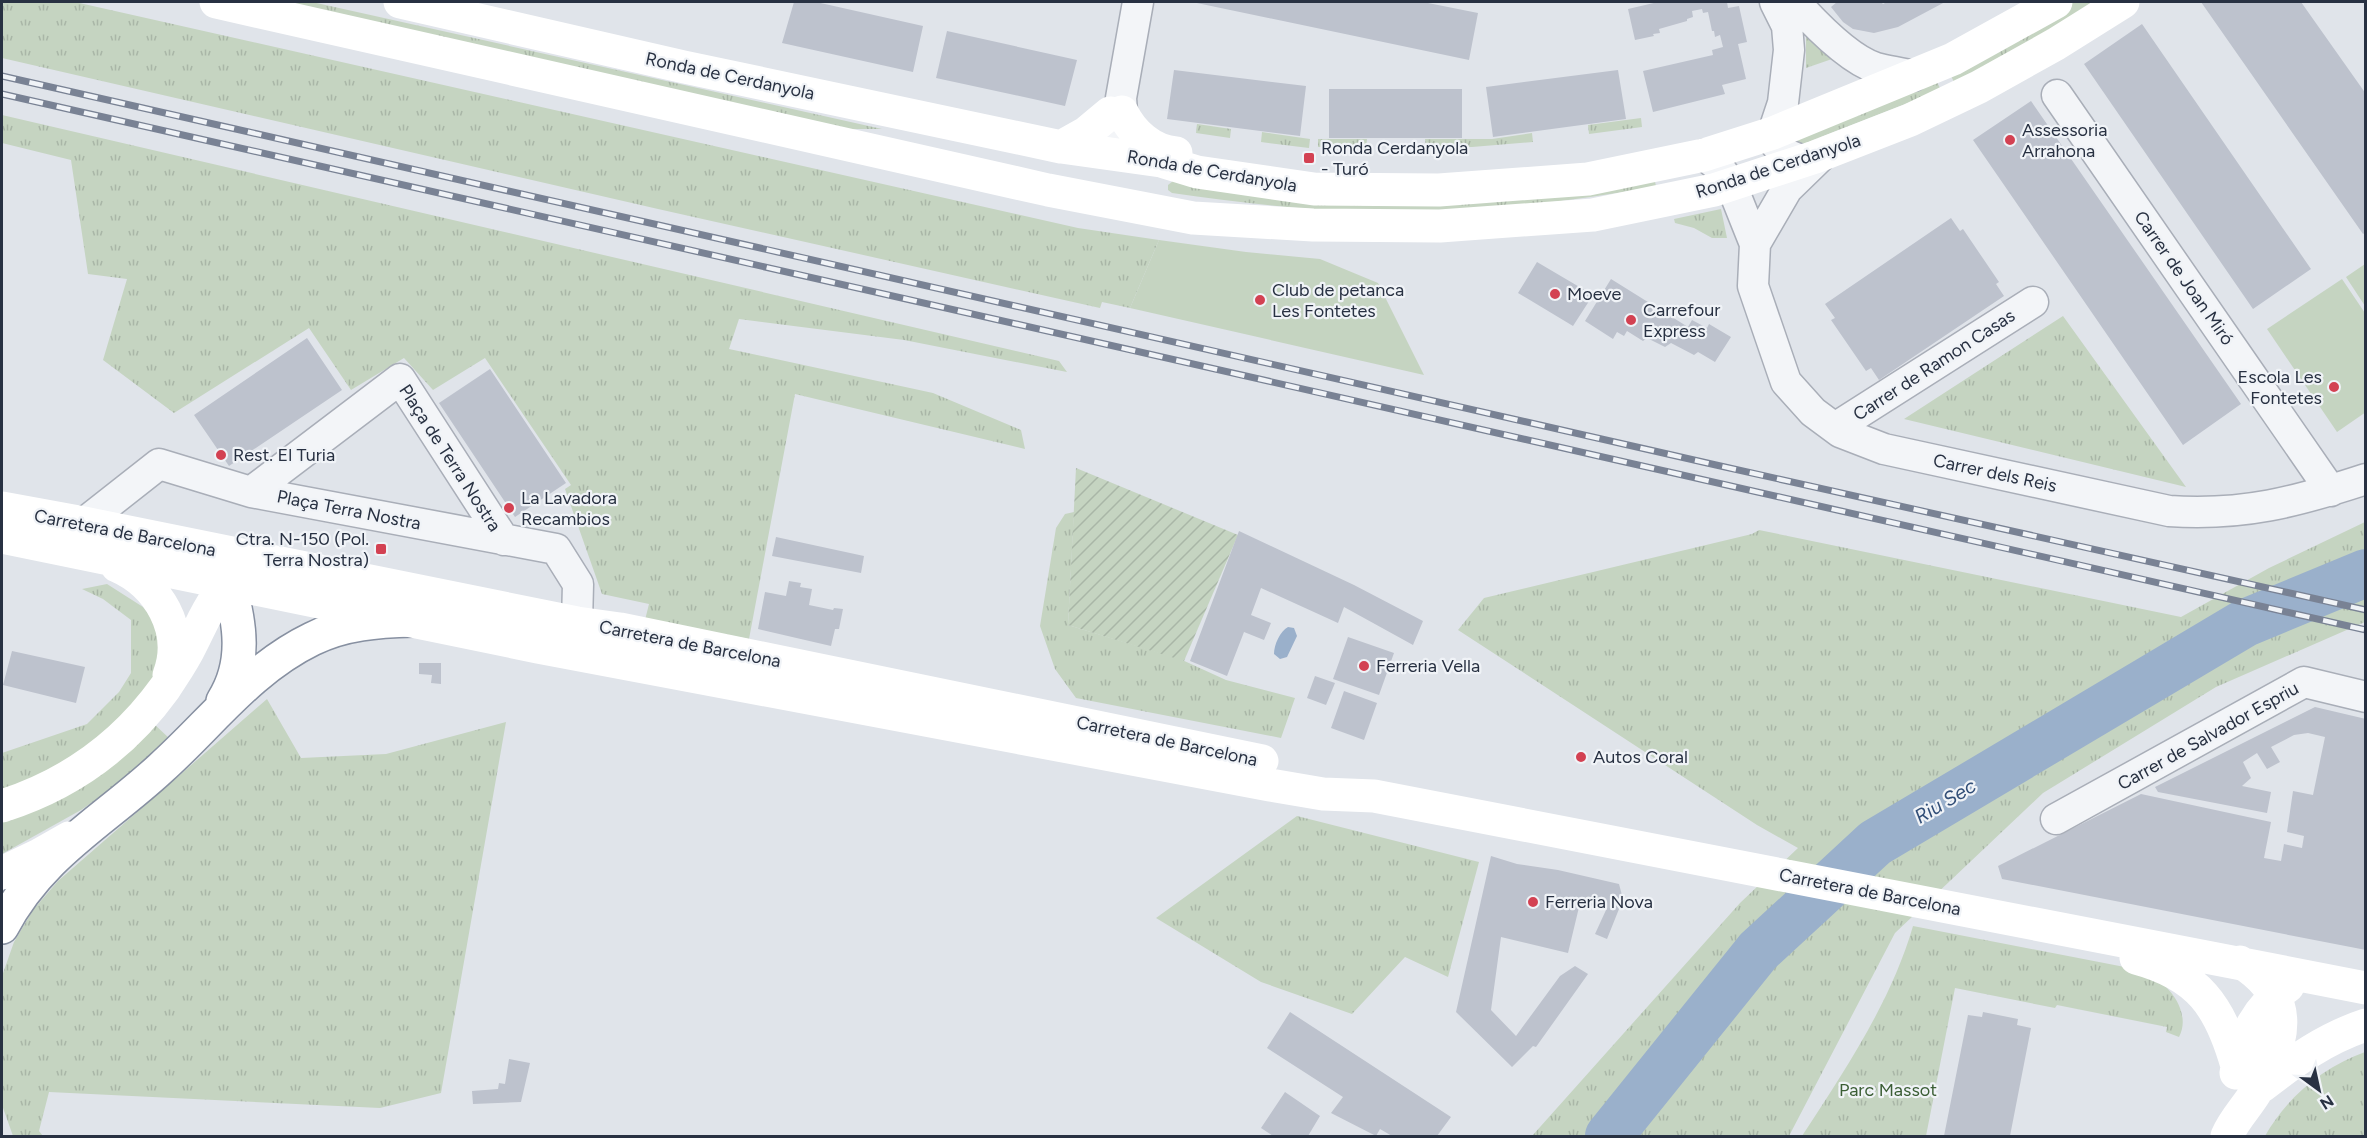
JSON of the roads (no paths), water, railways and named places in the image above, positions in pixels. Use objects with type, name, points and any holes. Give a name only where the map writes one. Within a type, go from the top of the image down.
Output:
[{"type":"main road","name":"Ronda de Cerdanyola","points":[[216,2],[1048,190],[1193,218],[1329,225],[1440,226],[1593,215],[1731,184],[1813,158],[1910,120],[1979,87],[2056,44],[2123,2]]},
{"type":"main road","name":"Ronda de Cerdanyola","points":[[400,2],[684,67],[1061,147],[1161,161],[1197,171],[1314,189],[1438,190],[1588,179],[1704,155],[1773,133],[1913,76],[1963,54],[2055,2]]},
{"type":"main road","name":"Ronda de Cerdanyola","points":[[1117,108],[1137,136],[1169,152],[1289,165],[1314,189]]},
{"type":"main road","points":[[1061,147],[1086,133],[1117,108]]},
{"type":"main road","name":"Ronda de Cerdanyola","points":[[832,142],[882,136],[1073,177],[1101,166],[1109,153]]},
{"type":"main road","name":"Ronda de Cerdanyola","points":[[1109,153],[1114,170],[1131,188],[1213,208],[1329,225]]},
{"type":"main road","points":[[16,511],[67,534],[110,548],[203,563],[220,571],[229,583],[237,614],[240,649],[235,676],[212,717]]},
{"type":"main road","name":"Carretera de Barcelona","points":[[16,511],[577,623],[620,629],[1327,774],[1374,796]]},
{"type":"main road","name":"Carretera de Barcelona","points":[[2,537],[538,647],[904,717],[1323,794],[1374,796],[2366,988]]},
{"type":"main road","points":[[96,557],[124,569],[139,579],[150,588],[166,611],[173,631],[175,653],[165,688]]},
{"type":"main road","points":[[2,806],[45,790],[73,775],[125,735],[165,688],[182,661],[205,614],[229,583],[244,575],[252,574],[318,584],[363,581]]},
{"type":"main road","points":[[2,927],[27,886],[44,867],[99,817],[160,769],[244,685],[267,666],[313,638],[357,624],[414,620]]},
{"type":"main road","points":[[904,717],[942,711],[981,718],[1009,708],[1022,720],[1039,728],[1109,746],[1131,759]]},
{"type":"main road","points":[[2,873],[39,855],[99,817]]},
{"type":"main road","points":[[2066,931],[2089,946],[2146,961],[2183,977],[2205,996],[2220,1017],[2247,1078]]},
{"type":"main road","points":[[2240,962],[2258,976],[2274,996]]},
{"type":"main road","points":[[2229,1132],[2247,1078],[2247,1035],[2274,996],[2304,976]]},
{"type":"main road","points":[[2247,1078],[2305,1054],[2344,1032],[2366,1025]]},
{"type":"street","points":[[1109,153],[1138,2]]},
{"type":"street","points":[[1775,2],[1787,26],[1790,50],[1783,103],[1773,133],[1773,141],[1784,153],[1813,158]]},
{"type":"street","points":[[1795,2],[1854,57],[1874,67],[1913,76]]},
{"type":"street","name":"Carrer de Joan Miró","points":[[2057,95],[2331,491]]},
{"type":"street","name":"Carrer dels Reis","points":[[1704,155],[1718,166],[1731,184],[1755,244],[1753,286],[1786,382],[1813,412],[1835,428],[1884,449],[2169,511],[2203,513],[2243,511],[2331,491],[2366,479]]},
{"type":"street","name":"Carrer dels Reis","points":[[1755,244],[1787,189],[1813,158]]},
{"type":"street","name":"Carrer de Ramon Casas","points":[[1835,428],[2033,302]]},
{"type":"street","name":"Plaça de Terra Nostra","points":[[251,492],[400,379],[504,540]]},
{"type":"street","name":"Plaça Terra Nostra","points":[[84,523],[159,464],[251,492],[556,549],[578,584],[577,623]]},
{"type":"street","name":"Carrer de Salvador Espriu","points":[[2056,819],[2304,682],[2366,697]]},
{"type":"water","points":[[2365,553],[2365,589],[2348,596],[2294,582]]},
{"type":"water","points":[[1288,627],[1294,628],[1297,636],[1287,657],[1280,659],[1274,654],[1275,647],[1280,635]]},
{"type":"waterway","name":"Riu Sec","points":[[1609,1136],[1758,951],[1875,843],[2245,623],[2366,573]]},
{"type":"railway","points":[[2,76],[2366,610]]},
{"type":"railway","points":[[2,94],[2366,630]]},
{"type":"place","name":"Assessoria Arrahona","points":[[2010,140]]},
{"type":"place","name":"Ronda Cerdanyola - Turó","points":[[1309,158]]},
{"type":"place","name":"Moeve","points":[[1555,294]]},
{"type":"place","name":"Club de petanca Les Fontetes","points":[[1260,300]]},
{"type":"place","name":"Carrefour Express","points":[[1631,320]]},
{"type":"place","name":"Escola Les Fontetes","points":[[2334,387]]},
{"type":"place","name":"Rest. El Turia","points":[[221,455]]},
{"type":"place","name":"La Lavadora Recambios","points":[[509,508]]},
{"type":"place","name":"Ctra. N-150 (Pol. Terra Nostra)","points":[[381,549]]},
{"type":"place","name":"Ferreria Vella","points":[[1364,666]]},
{"type":"place","name":"Autos Coral","points":[[1581,757]]},
{"type":"place","name":"Ferreria Nova","points":[[1533,902]]},
{"type":"park label","name":"Parc Massot","points":[[1888,1090]]}]
